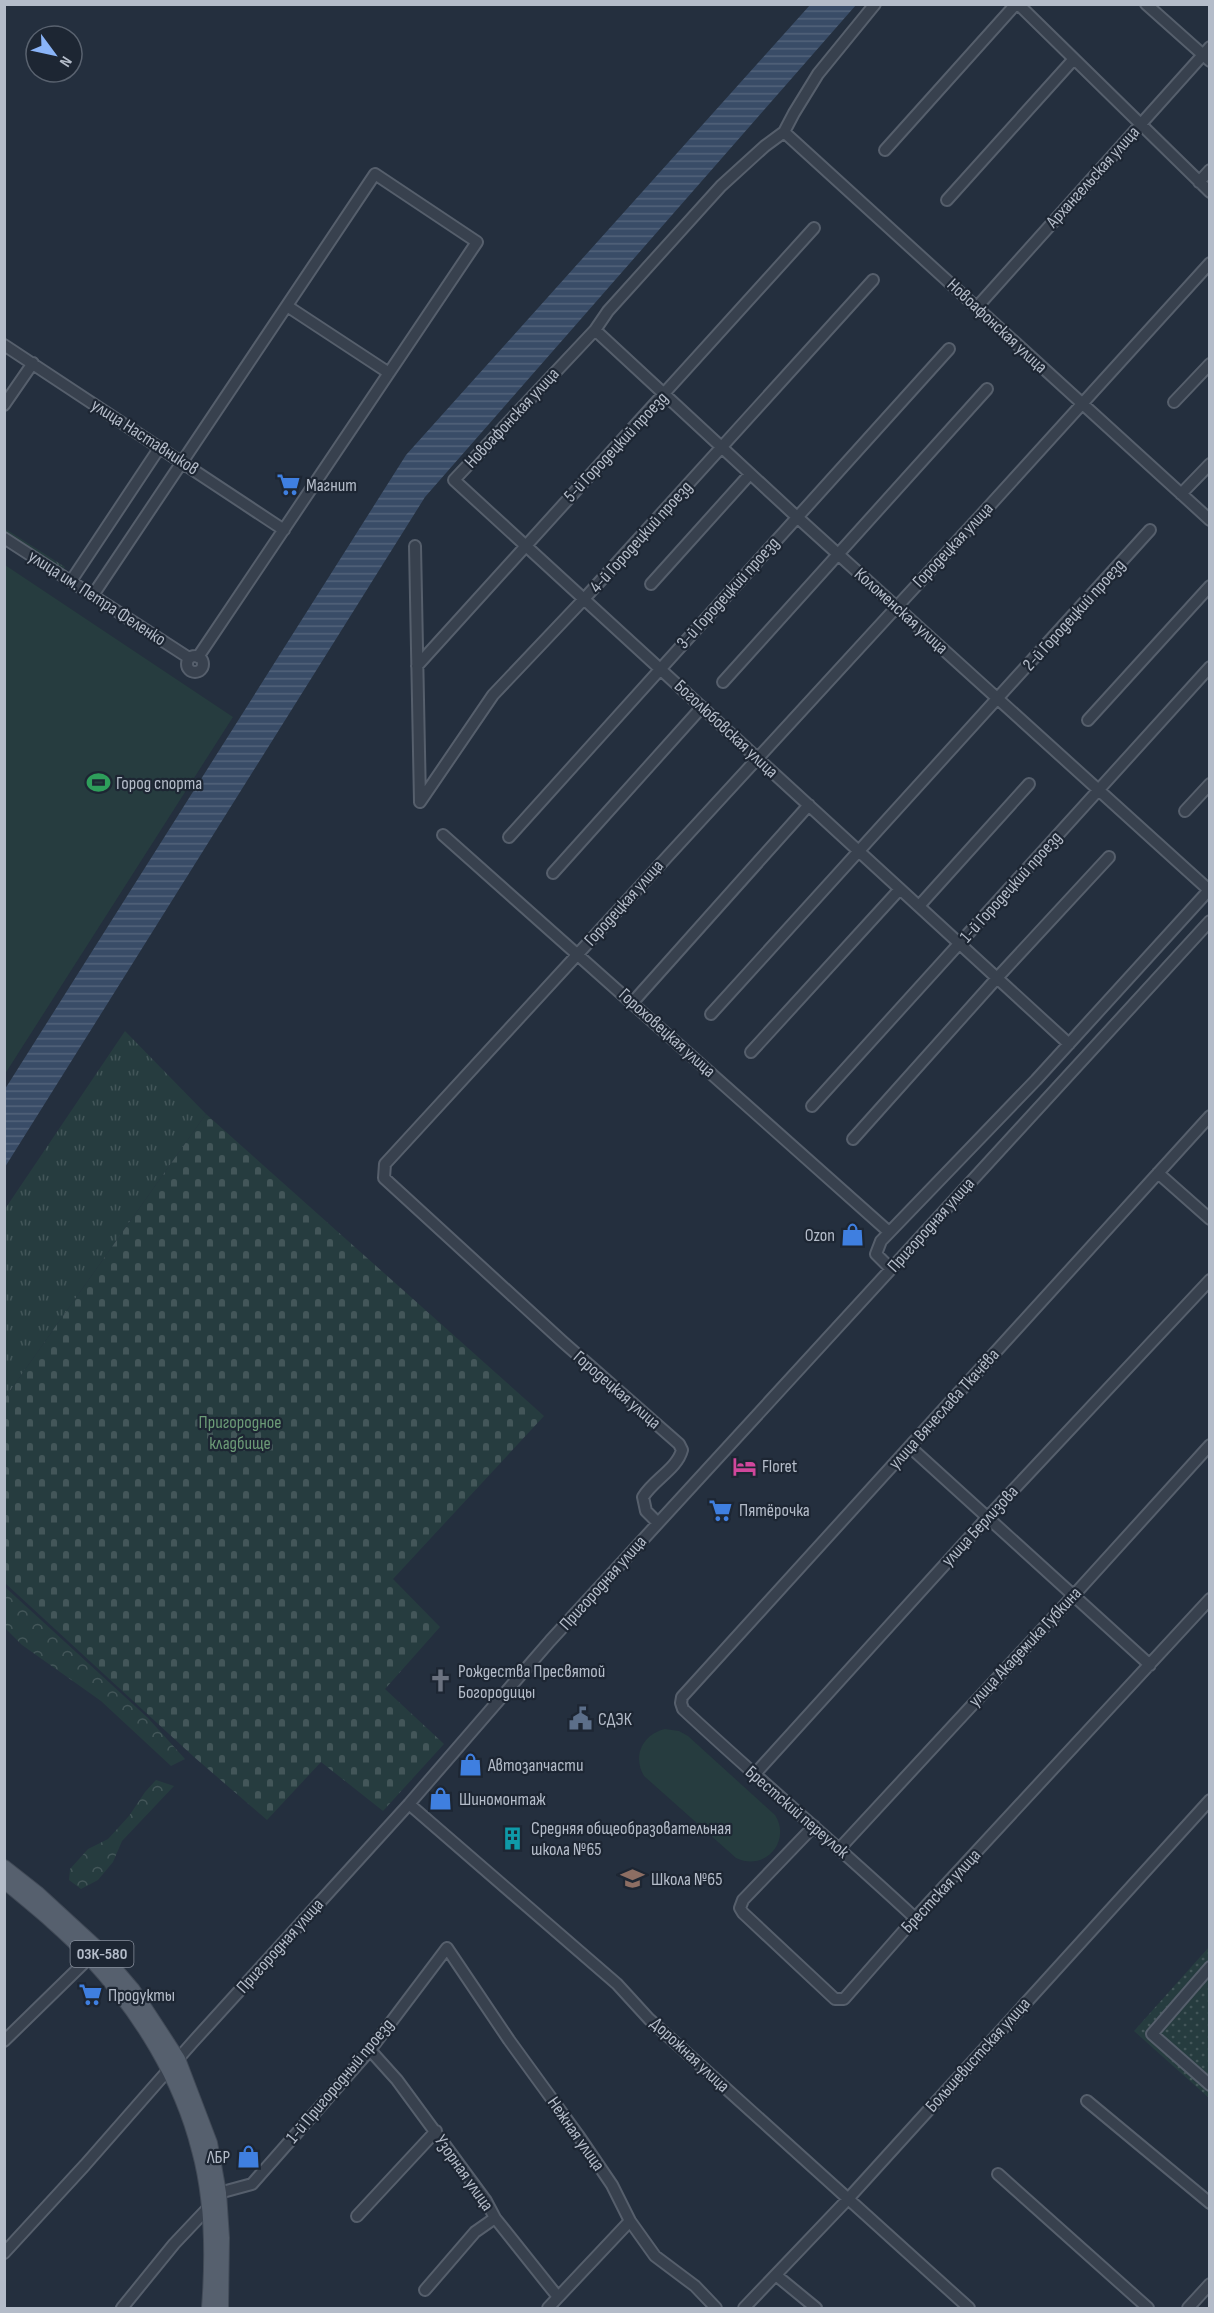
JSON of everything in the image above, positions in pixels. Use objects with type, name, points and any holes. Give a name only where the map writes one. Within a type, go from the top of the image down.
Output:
[{"type":"main road","name":"03К-580","points":[[4,1867],[37,1893],[98,1949],[133,1990],[173,2064],[210,2143],[219,2193],[222,2238],[221,2308]]},
{"type":"main road","name":"03К-580","points":[[4,1881],[90,1958],[173,2064],[200,2150],[209,2207],[211,2246],[209,2308]]},
{"type":"street","points":[[784,132],[818,75],[874,4]]},
{"type":"street","points":[[885,150],[1017,4],[1209,192]]},
{"type":"street","points":[[1146,4],[1207,54]]},
{"type":"street","name":"Архангельская улица","points":[[977,307],[1139,125],[1207,54]]},
{"type":"street","points":[[947,200],[1073,60]]},
{"type":"street","name":"Новоафонская улица","points":[[454,480],[595,330],[608,311],[721,186],[784,132],[1209,520]]},
{"type":"street","points":[[1199,182],[1209,170]]},
{"type":"street","points":[[93,595],[375,174],[477,242],[284,530]]},
{"type":"street","name":"5-й Городецкий проезд","points":[[417,666],[814,228]]},
{"type":"street","name":"Городецкая улица","points":[[658,1523],[646,1511],[643,1497],[680,1458],[682,1450],[679,1444],[563,1342],[384,1178],[385,1164],[1209,262]]},
{"type":"street","name":"4-й Городецкий проезд","points":[[417,666],[420,802],[494,694],[584,599],[873,280]]},
{"type":"street","points":[[287,306],[389,373]]},
{"type":"street","name":"Коломенская улица","points":[[595,330],[796,517],[1209,889]]},
{"type":"street","name":"3-й Городецкий проезд","points":[[509,837],[949,349]]},
{"type":"street","name":"улица Наставников","points":[[6,350],[33,363],[284,530]]},
{"type":"street","points":[[4,405],[33,363]]},
{"type":"street","points":[[1174,402],[1209,364]]},
{"type":"street","points":[[723,682],[987,389]]},
{"type":"street","points":[[71,581],[160,447]]},
{"type":"street","points":[[1181,494],[1209,464]]},
{"type":"street","points":[[651,584],[750,474]]},
{"type":"street","name":"Боголюбовская улица","points":[[454,480],[1069,1044]]},
{"type":"street","name":"улица им. Петра Феленко","points":[[4,538],[194,658],[284,530]]},
{"type":"street","name":"2-й Городецкий проезд","points":[[858,851],[1149,530]]},
{"type":"street","points":[[416,546],[417,666]]},
{"type":"street","points":[[1088,720],[1209,586]]},
{"type":"street","name":"1-й Городецкий проезд","points":[[812,1106],[1209,667]]},
{"type":"street","points":[[553,873],[702,707]]},
{"type":"street","points":[[919,906],[1029,784]]},
{"type":"street","points":[[1185,811],[1209,784]]},
{"type":"street","points":[[633,1002],[809,805]]},
{"type":"street","name":"Гороховецкая улица","points":[[443,835],[890,1232]]},
{"type":"street","points":[[711,1014],[858,851]]},
{"type":"street","points":[[853,1140],[997,978],[1109,857]]},
{"type":"street","points":[[752,1052],[900,889]]},
{"type":"street","points":[[891,1269],[876,1254],[881,1241],[1036,1080],[1209,889]]},
{"type":"street","name":"Пригородная улица","points":[[4,2253],[409,1804],[550,1641],[1209,921]]},
{"type":"street","points":[[1036,1080],[1051,1094]]},
{"type":"street","name":"улица Вячеслава Ткачёва","points":[[681,1703],[682,1697],[1209,1116]]},
{"type":"street","points":[[1158,1173],[1209,1219]]},
{"type":"street","name":"улица Берлизова","points":[[754,1775],[987,1518],[1209,1280]]},
{"type":"street","name":"улица Академика Губкина","points":[[840,1848],[1209,1445]]},
{"type":"street","points":[[910,1447],[1150,1665]]},
{"type":"street","name":"Брестская улица","points":[[814,1826],[743,1900],[740,1908],[835,1999],[844,1999],[915,1918],[1209,1599]]},
{"type":"street","name":"Брестский переулок","points":[[681,1703],[683,1709],[754,1775],[840,1848],[915,1918]]},
{"type":"street","name":"Большевистская улица","points":[[744,2308],[848,2200],[1209,1800]]},
{"type":"street","name":"Дорожная улица","points":[[409,1804],[617,1984],[649,2019],[848,2200],[912,2264],[969,2308]]},
{"type":"street","name":"1-й Пригородный проезд","points":[[219,2193],[252,2184],[370,2050],[447,1948]]},
{"type":"street","name":"Нежная улица","points":[[447,1948],[606,2177],[630,2221],[655,2256],[695,2286],[716,2308]]},
{"type":"street","points":[[4,2041],[90,1958]]},
{"type":"street","points":[[1207,1974],[1152,2034],[1209,2085]]},
{"type":"street","name":"Узорная улица","points":[[370,2050],[436,2132],[486,2201],[495,2218],[558,2297]]},
{"type":"street","points":[[1087,2101],[1209,2203]]},
{"type":"street","points":[[357,2216],[436,2132]]},
{"type":"street","points":[[998,2174],[1148,2308]]},
{"type":"street","points":[[122,2308],[174,2244],[209,2207]]},
{"type":"street","points":[[425,2290],[475,2232],[495,2218]]},
{"type":"street","points":[[548,2308],[630,2221]]},
{"type":"street","points":[[777,2276],[816,2308]]},
{"type":"street","points":[[1188,2308],[1209,2284]]},
{"type":"green space","points":[[4,528],[65,567],[63,570],[5,532]]},
{"type":"green space","name":"Город спорта","points":[[5,565],[233,717],[5,1074]]},
{"type":"green space","points":[[125,1031],[206,1114],[5,1398],[5,1209]]},
{"type":"green space","name":"Пригородное кладбище","points":[[206,1114],[544,1416],[393,1579],[440,1627],[385,1689],[444,1744],[383,1811],[321,1762],[267,1820],[194,1757],[5,1583],[5,1398]]},
{"type":"green space","points":[[5,1587],[148,1718],[185,1759],[171,1766],[101,1701],[22,1645],[5,1628]]},
{"type":"green space","points":[[665,1729],[679,1731],[688,1736],[775,1815],[779,1825],[778,1844],[765,1858],[746,1861],[736,1858],[644,1776],[639,1761],[642,1747],[651,1736]]},
{"type":"green space","points":[[156,1780],[174,1786],[122,1841],[113,1862],[98,1880],[81,1889],[69,1880],[70,1869],[88,1849],[108,1839]]},
{"type":"green space","points":[[1209,1947],[1209,2098],[1134,2031]]},
{"type":"water","points":[[810,5],[856,5],[425,497],[5,1167],[5,1089],[406,455]]},
{"type":"place","name":"Магнит","points":[[288,485]]},
{"type":"place","name":"Город спорта","points":[[98,783]]},
{"type":"place","name":"Ozon","points":[[853,1235]]},
{"type":"place","name":"Floret","points":[[744,1466]]},
{"type":"place","name":"Пятёрочка","points":[[721,1510]]},
{"type":"place","name":"Рождества Пресвятой Богородицы","points":[[440,1681]]},
{"type":"place","name":"СДЭК","points":[[580,1719]]},
{"type":"place","name":"Автозапчасти","points":[[470,1765]]},
{"type":"place","name":"Шиномонтаж","points":[[441,1799]]},
{"type":"place","name":"Средняя общеобразовательная школа №65","points":[[513,1838]]},
{"type":"place","name":"Школа №65","points":[[633,1879]]},
{"type":"place","name":"Продукты","points":[[90,1995]]},
{"type":"place","name":"ЛБР","points":[[248,2157]]}]
